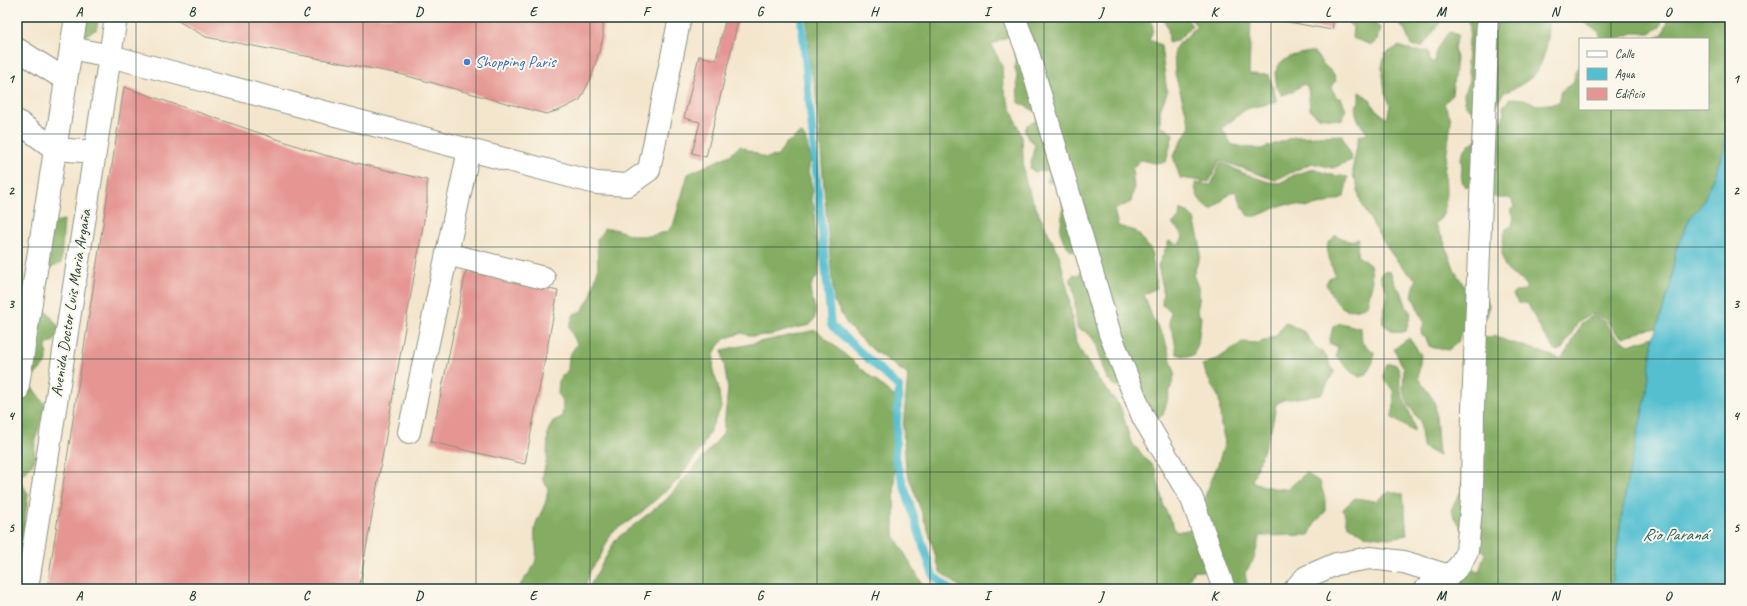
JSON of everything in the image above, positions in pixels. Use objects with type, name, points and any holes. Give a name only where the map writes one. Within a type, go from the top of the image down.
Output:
[{"type":"street","points":[[17,391],[76,17]]},
{"type":"street","name":"Avenida Doctor Luis Maria Argaña","points":[[26,589],[116,17]]},
{"type":"street","points":[[71,48],[110,56],[596,183],[628,185],[648,170],[680,17]]},
{"type":"street","points":[[1014,17],[1028,53],[1110,334],[1143,417],[1192,499],[1224,589]]},
{"type":"street","points":[[1426,589],[1449,576],[1460,565],[1467,551],[1472,499],[1473,409],[1488,17]]},
{"type":"street","points":[[17,49],[66,80]]},
{"type":"street","points":[[17,121],[55,149],[95,152]]},
{"type":"street","points":[[409,432],[469,150]]},
{"type":"street","points":[[447,254],[544,278]]},
{"type":"street","points":[[1295,589],[1306,577],[1336,564],[1370,558],[1404,562],[1449,576]]},
{"type":"green space","points":[[68,17],[98,17],[97,29],[79,39]]},
{"type":"green space","points":[[809,17],[1020,17],[1013,34],[991,45],[1002,65],[1003,88],[1022,137],[1024,175],[1031,197],[1059,255],[1068,291],[1076,343],[1097,378],[1120,406],[1131,442],[1155,469],[1164,507],[1176,532],[1192,529],[1218,464],[1225,442],[1221,426],[1219,398],[1202,365],[1216,360],[1242,342],[1258,343],[1276,336],[1285,322],[1304,332],[1314,345],[1326,356],[1334,372],[1321,395],[1283,400],[1276,404],[1269,433],[1252,481],[1261,485],[1279,489],[1288,489],[1306,473],[1320,482],[1325,499],[1325,512],[1315,523],[1309,535],[1260,536],[1254,559],[1245,573],[1248,589],[1226,589],[1209,572],[1194,570],[1184,588],[1185,589],[963,589],[940,572],[928,530],[906,469],[903,427],[908,375],[873,350],[848,326],[834,301],[815,84],[810,68],[807,22]]},
{"type":"green space","points":[[1023,17],[1152,17],[1153,30],[1149,40],[1161,45],[1167,93],[1160,110],[1160,125],[1173,134],[1166,162],[1154,163],[1141,160],[1132,168],[1134,187],[1131,202],[1114,210],[1118,226],[1136,231],[1151,250],[1157,288],[1144,294],[1152,317],[1164,337],[1175,373],[1163,415],[1149,424],[1123,392],[1109,381],[1102,366],[1096,343],[1092,337],[1086,332],[1077,328],[1074,292],[1070,278],[1073,275],[1079,275],[1082,266],[1076,250],[1071,251],[1064,242],[1060,231],[1063,210],[1061,184],[1047,182],[1049,170],[1035,172],[1030,168],[1035,143],[1028,139],[1025,131],[1027,125],[1036,121],[1038,113],[1018,102],[1017,76],[1015,68],[1016,34]]},
{"type":"green space","points":[[1162,17],[1186,17],[1192,26],[1178,40],[1169,43],[1168,28]]},
{"type":"green space","points":[[1189,17],[1251,17],[1249,74],[1269,75],[1277,102],[1246,109],[1222,128],[1232,145],[1261,149],[1294,137],[1342,135],[1352,160],[1333,168],[1312,163],[1275,180],[1220,160],[1209,182],[1180,178],[1173,156],[1190,126],[1175,74],[1174,49],[1197,26]]},
{"type":"green space","points":[[1348,17],[1371,17],[1370,19],[1380,28],[1377,40],[1372,45],[1352,38],[1353,27],[1348,23]]},
{"type":"green space","points":[[1391,17],[1443,17],[1422,47],[1411,46],[1405,30]]},
{"type":"green space","points":[[1468,17],[1548,17],[1548,39],[1541,64],[1533,76],[1515,88],[1503,93],[1496,106],[1492,121],[1474,112],[1465,105],[1464,94],[1469,80],[1467,62],[1470,29]]},
{"type":"green space","points":[[1575,17],[1666,17],[1662,21],[1660,27],[1650,33],[1633,33],[1620,38],[1601,38],[1599,32]]},
{"type":"green space","points":[[1730,17],[1730,80],[1727,97],[1724,150],[1702,204],[1691,216],[1676,249],[1670,288],[1657,328],[1623,337],[1618,335],[1605,319],[1591,314],[1579,321],[1562,349],[1556,351],[1543,334],[1527,303],[1518,303],[1513,295],[1515,291],[1526,290],[1526,284],[1508,271],[1503,262],[1502,250],[1505,233],[1506,229],[1512,226],[1514,217],[1511,211],[1514,207],[1512,200],[1508,198],[1497,198],[1477,188],[1464,186],[1461,175],[1461,158],[1466,148],[1475,140],[1498,131],[1504,114],[1503,107],[1510,98],[1524,99],[1537,105],[1560,103],[1560,92],[1574,82],[1575,71],[1579,66],[1579,110],[1709,110],[1709,38],[1653,38],[1663,34],[1669,18]]},
{"type":"green space","points":[[1450,32],[1458,35],[1454,47],[1456,59],[1452,95],[1444,104],[1450,116],[1451,122],[1444,173],[1446,189],[1445,203],[1441,218],[1434,223],[1443,239],[1455,271],[1464,286],[1474,296],[1486,297],[1489,305],[1487,316],[1467,331],[1461,332],[1458,342],[1448,350],[1429,346],[1426,338],[1421,334],[1424,322],[1412,296],[1416,279],[1392,254],[1372,222],[1361,202],[1353,176],[1353,166],[1359,136],[1368,134],[1356,115],[1355,107],[1359,102],[1359,92],[1369,98],[1374,108],[1387,119],[1390,105],[1385,93],[1382,67],[1385,54],[1399,46],[1413,51],[1428,51],[1430,61],[1435,63],[1439,46]]},
{"type":"green space","points":[[1314,52],[1324,65],[1334,74],[1336,81],[1332,85],[1333,91],[1337,98],[1341,98],[1346,109],[1342,120],[1317,117],[1310,109],[1308,88],[1304,84],[1291,92],[1282,95],[1277,88],[1275,73],[1280,63],[1291,56]]},
{"type":"green space","points":[[801,133],[805,138],[811,159],[808,170],[813,191],[811,198],[814,206],[816,240],[820,248],[818,276],[812,283],[810,291],[815,308],[815,318],[810,325],[772,335],[751,336],[742,333],[726,338],[718,346],[714,354],[713,371],[718,385],[721,408],[702,447],[678,480],[637,516],[612,532],[600,557],[590,571],[583,589],[519,589],[522,582],[534,566],[536,559],[535,529],[537,520],[546,502],[548,488],[542,479],[547,458],[548,431],[553,421],[562,417],[563,402],[558,394],[559,379],[568,370],[569,356],[577,344],[569,327],[574,314],[582,311],[591,296],[598,269],[597,240],[604,229],[614,229],[636,236],[650,236],[666,232],[673,226],[688,174],[730,155],[740,146],[765,158],[778,156],[785,144]]},
{"type":"green space","points":[[1221,162],[1243,173],[1268,182],[1280,183],[1294,175],[1313,169],[1332,175],[1348,177],[1344,197],[1324,204],[1308,207],[1285,204],[1257,216],[1248,216],[1235,191],[1229,194],[1212,210],[1197,196],[1195,183],[1211,185]]},
{"type":"green space","points":[[1180,209],[1189,213],[1194,219],[1200,243],[1200,257],[1193,275],[1199,293],[1197,311],[1201,317],[1198,344],[1193,356],[1183,356],[1177,354],[1174,337],[1169,323],[1171,311],[1162,305],[1163,288],[1158,266],[1169,241],[1178,245],[1183,238],[1178,229],[1172,224],[1179,218]]},
{"type":"green space","points":[[64,220],[61,263],[48,269],[40,264],[48,223]]},
{"type":"green space","points":[[1336,235],[1348,241],[1358,239],[1357,255],[1371,266],[1372,284],[1367,306],[1359,309],[1352,310],[1341,307],[1326,284],[1329,278],[1335,275],[1327,253],[1328,243]]},
{"type":"green space","points":[[1384,271],[1390,272],[1396,287],[1401,291],[1407,308],[1411,313],[1406,331],[1394,331],[1383,324],[1383,315],[1387,299],[1387,292],[1381,277],[1381,274]]},
{"type":"green space","points":[[46,311],[59,327],[54,341],[46,345],[47,362],[35,375],[24,371],[33,320]]},
{"type":"green space","points":[[1592,316],[1604,321],[1615,336],[1629,345],[1653,337],[1647,392],[1627,482],[1611,589],[1426,589],[1456,565],[1479,572],[1485,553],[1462,530],[1451,510],[1461,491],[1465,473],[1475,371],[1460,365],[1465,348],[1471,339],[1494,336],[1561,359],[1570,346],[1582,323]]},
{"type":"green space","points":[[1340,323],[1361,328],[1362,343],[1374,352],[1373,362],[1366,375],[1360,377],[1351,372],[1336,356],[1338,347],[1329,343],[1333,327]]},
{"type":"green space","points":[[816,330],[895,397],[894,535],[925,589],[588,589],[616,539],[666,500],[723,434],[728,389],[722,350]]},
{"type":"green space","points":[[1409,338],[1421,355],[1418,378],[1435,402],[1439,456],[1423,447],[1420,421],[1409,406],[1403,390],[1404,369],[1394,349]]},
{"type":"green space","points":[[1387,364],[1396,364],[1399,370],[1400,388],[1413,421],[1414,432],[1391,417],[1394,407],[1394,397],[1393,390],[1384,378],[1384,372]]},
{"type":"green space","points":[[32,387],[46,406],[35,440],[34,462],[19,478],[28,494],[17,587],[17,431],[20,416],[17,397]]},
{"type":"green space","points":[[1389,492],[1403,494],[1407,535],[1389,538],[1364,535],[1348,525],[1343,509],[1355,498],[1376,501]]},
{"type":"water","name":"Rio Paraná","points":[[1730,80],[1730,589],[1611,589],[1627,482],[1647,392],[1653,337],[1670,288],[1676,249],[1691,216],[1702,204],[1724,150],[1727,97]]},
{"type":"building","name":"Shopping Paris","points":[[171,17],[603,17],[603,38],[592,76],[580,100],[560,110],[546,114],[400,74],[206,37]]},
{"type":"building","points":[[726,17],[739,17],[706,157],[692,153],[700,122],[684,118],[699,56],[716,60]]},
{"type":"building","points":[[1261,17],[1334,17],[1332,30]]},
{"type":"building","points":[[124,87],[324,155],[427,180],[427,203],[359,589],[47,589]]},
{"type":"building","points":[[466,271],[558,291],[525,464],[431,442]]},
{"type":"waterway","points":[[801,17],[831,325],[899,387],[895,458],[933,576],[950,589]]},
{"type":"place","name":"Shopping Paris","points":[[467,62]]}]
